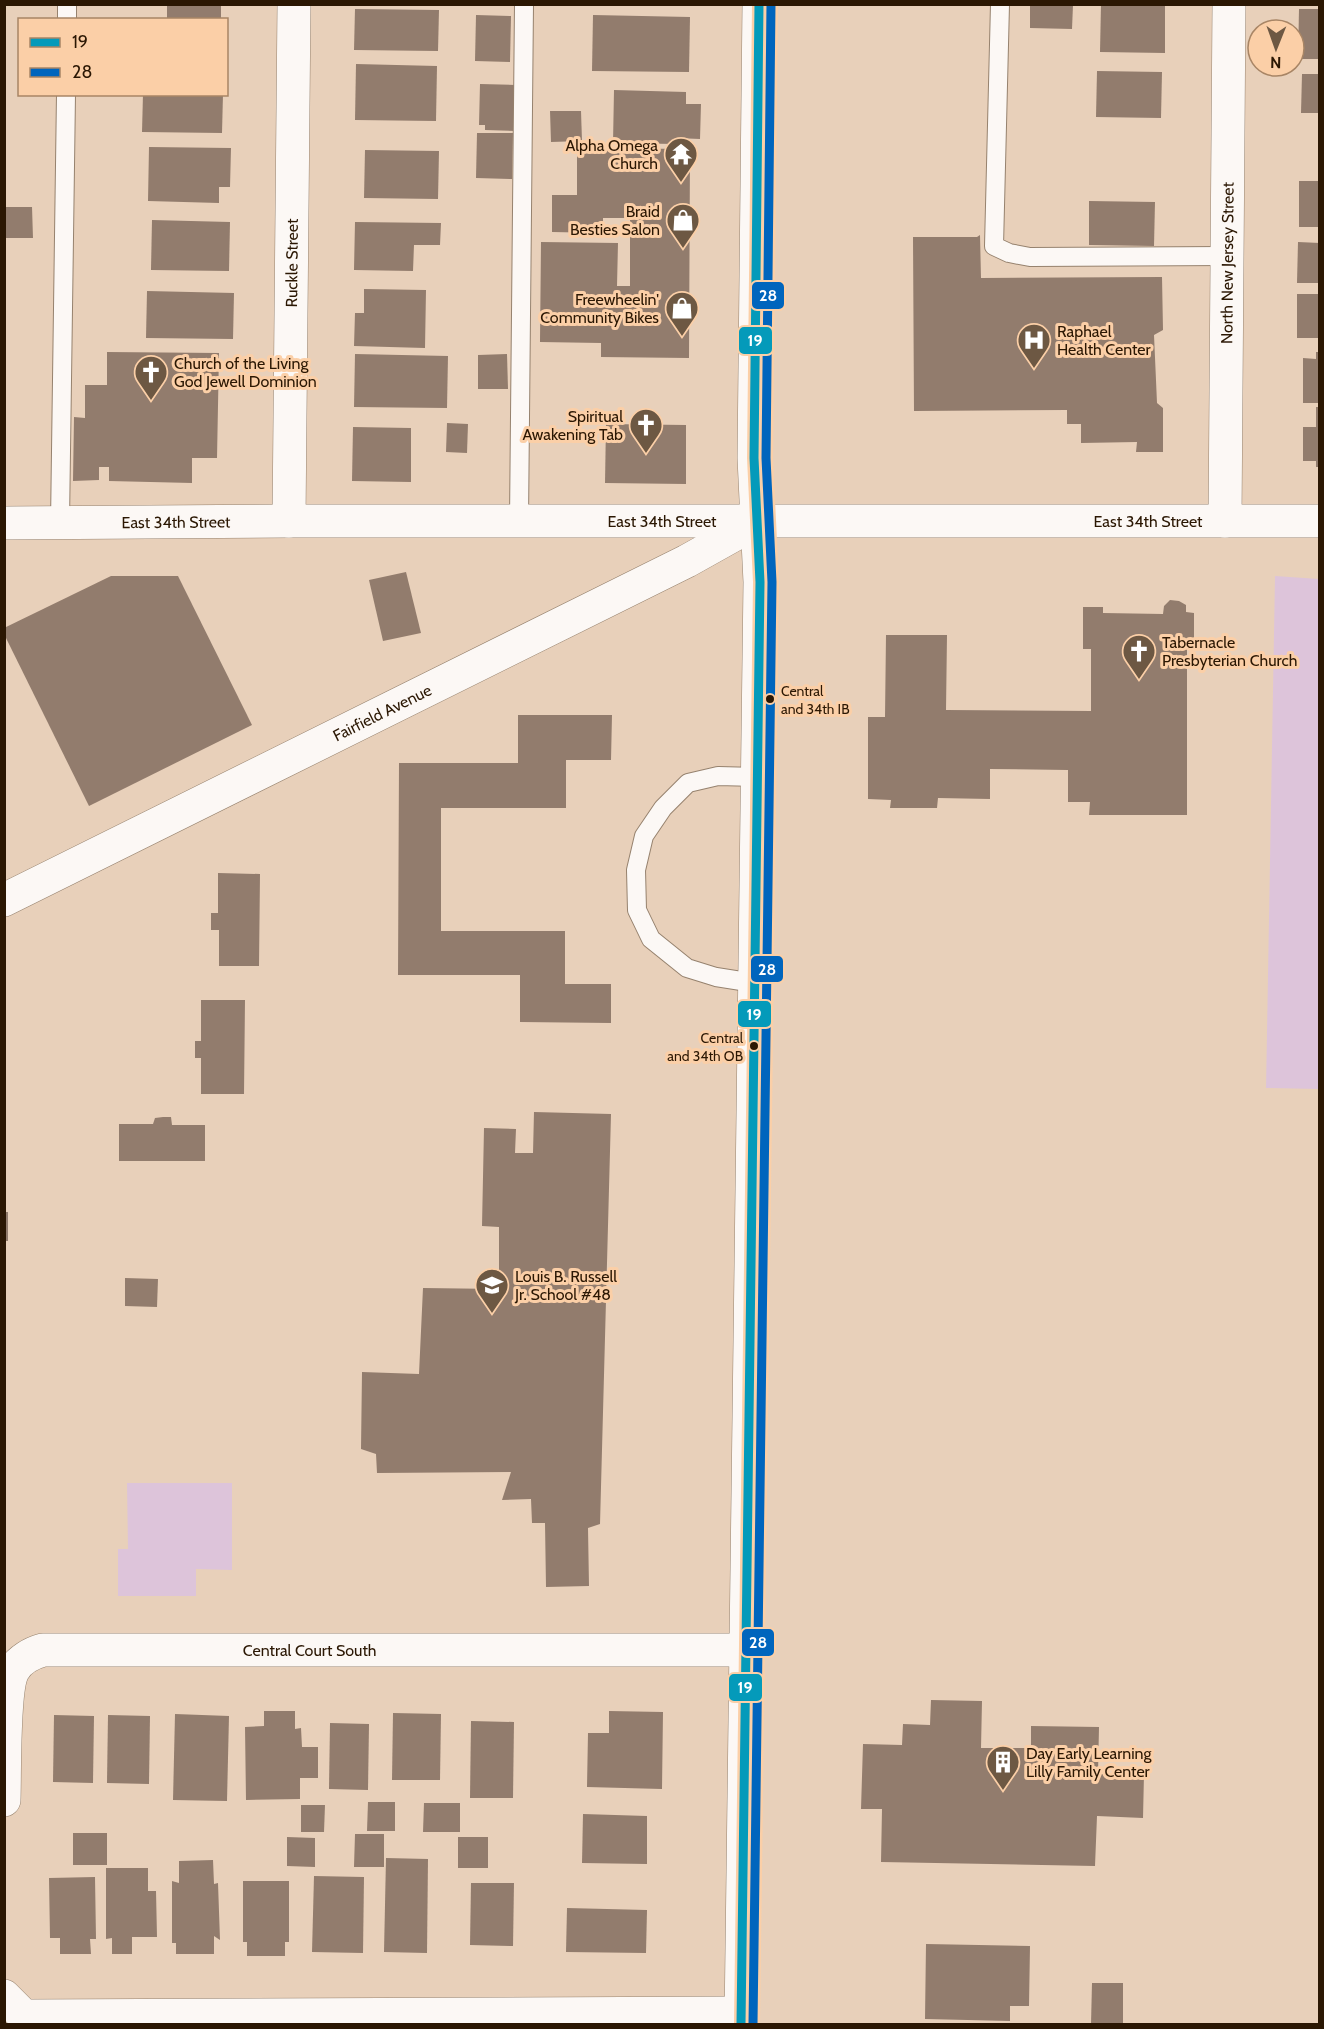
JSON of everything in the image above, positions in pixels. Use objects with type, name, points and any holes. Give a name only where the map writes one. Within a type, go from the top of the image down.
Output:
[{"type":"street","name":"Ruckle Street","points":[[289,521],[294,4]]},
{"type":"street","points":[[4,1996],[22,2014],[28,2016],[741,2019],[744,1650],[760,582],[754,458],[759,4]]},
{"type":"street","name":"North New Jersey Street","points":[[1225,521],[1229,4]]},
{"type":"street","name":"East 34th Street","points":[[4,523],[1320,521]]},
{"type":"street","name":"Fairfield Avenue","points":[[4,900],[687,561],[757,522]]},
{"type":"street","name":"Central Court South","points":[[4,1800],[10,1679],[20,1663],[31,1654],[43,1650],[744,1650]]},
{"type":"lane","points":[[519,521],[524,4]]},
{"type":"lane","points":[[1000,4],[994,246],[1009,253],[1030,257],[1227,256]]},
{"type":"lane","points":[[60,523],[66,96]]},
{"type":"lane","points":[[754,983],[716,977],[687,968],[651,939],[637,910],[636,870],[644,836],[663,808],[688,783],[718,776],[757,777]]},
{"type":"shaded area","points":[[1275,576],[1319,579],[1319,1089],[1266,1088]]},
{"type":"shaded area","points":[[127,1483],[232,1483],[232,1570],[196,1569],[196,1596],[118,1596],[118,1549],[128,1549]]},
{"type":"building","points":[[167,4],[221,5],[221,18],[167,18]]},
{"type":"building","points":[[1101,4],[1165,4],[1165,53],[1100,52]]},
{"type":"building","points":[[1030,5],[1073,5],[1072,29],[1030,28]]},
{"type":"building","points":[[355,9],[439,10],[438,51],[354,50]]},
{"type":"building","points":[[1299,9],[1320,9],[1320,59],[1306,59],[1306,18],[1299,18]]},
{"type":"building","points":[[476,15],[511,16],[510,62],[475,61]]},
{"type":"building","points":[[593,15],[690,17],[689,72],[592,71]]},
{"type":"building","points":[[356,64],[437,66],[436,121],[355,120]]},
{"type":"building","points":[[1097,71],[1162,72],[1161,118],[1096,117]]},
{"type":"building","points":[[1306,74],[1320,74],[1320,113],[1301,113],[1302,78],[1306,78]]},
{"type":"building","points":[[480,84],[516,85],[516,131],[485,130],[485,125],[479,125]]},
{"type":"building","points":[[614,90],[686,92],[686,104],[701,104],[700,139],[676,138],[676,144],[613,143]]},
{"type":"building","points":[[143,96],[223,96],[222,133],[142,132]]},
{"type":"building","points":[[550,111],[581,111],[582,141],[551,142]]},
{"type":"building","points":[[477,133],[513,133],[512,179],[476,178]]},
{"type":"building","points":[[149,147],[231,148],[230,187],[219,187],[219,203],[148,201]]},
{"type":"building","points":[[577,148],[690,149],[689,358],[601,357],[601,343],[540,342],[541,242],[618,243],[617,286],[630,286],[630,218],[603,218],[603,233],[552,232],[552,195],[577,195]]},
{"type":"building","points":[[365,150],[439,151],[438,199],[364,198]]},
{"type":"building","points":[[1299,181],[1320,181],[1320,227],[1299,227]]},
{"type":"building","points":[[1089,201],[1155,202],[1154,246],[1089,245]]},
{"type":"building","points":[[4,207],[32,207],[33,238],[4,238]]},
{"type":"building","points":[[152,220],[230,222],[229,271],[151,270]]},
{"type":"building","points":[[355,222],[441,223],[440,245],[414,245],[413,271],[354,270]]},
{"type":"building","name":"Raphael Health Center","points":[[980,235],[981,278],[1162,277],[1163,330],[1154,335],[1157,403],[1163,408],[1163,452],[1136,452],[1137,442],[1081,443],[1081,424],[1067,424],[1067,410],[914,411],[913,237],[977,237]]},
{"type":"building","points":[[1298,242],[1320,243],[1320,283],[1297,283]]},
{"type":"building","points":[[364,289],[426,290],[425,348],[354,346],[355,313],[364,313]]},
{"type":"building","points":[[147,291],[234,293],[233,339],[146,338]]},
{"type":"building","points":[[1297,294],[1320,294],[1320,338],[1297,338]]},
{"type":"building","name":"Church of the Living God Jewell Dominion","points":[[107,352],[219,353],[217,458],[192,458],[192,483],[109,481],[109,467],[99,467],[99,480],[73,481],[74,417],[85,418],[85,385],[107,385]]},
{"type":"building","points":[[1316,352],[1320,352],[1320,403],[1303,403],[1303,358],[1316,359]]},
{"type":"building","points":[[355,354],[448,356],[447,408],[354,407]]},
{"type":"building","points":[[507,354],[508,389],[478,389],[478,355]]},
{"type":"building","points":[[1316,407],[1320,407],[1320,467],[1316,467],[1316,461],[1303,461],[1303,427],[1316,427]]},
{"type":"building","points":[[447,423],[468,424],[467,453],[446,452]]},
{"type":"building","name":"Spiritual Awakening Tab","points":[[606,424],[686,425],[686,484],[605,483]]},
{"type":"building","points":[[353,427],[411,428],[411,482],[352,481]]},
{"type":"building","points":[[406,572],[421,633],[383,641],[369,580]]},
{"type":"building","points":[[111,576],[178,576],[252,725],[89,806],[4,634],[4,628]]},
{"type":"building","name":"Tabernacle Presbyterian Church","points":[[1170,600],[1179,601],[1186,605],[1186,612],[1194,613],[1194,649],[1187,649],[1187,815],[1089,815],[1090,802],[1068,802],[1068,770],[990,769],[990,799],[938,798],[937,808],[890,808],[891,800],[868,799],[868,717],[885,717],[886,635],[947,635],[946,710],[1091,711],[1091,649],[1083,649],[1083,607],[1103,607],[1103,613],[1163,614],[1164,606]]},
{"type":"building","points":[[518,715],[612,715],[611,760],[566,760],[566,808],[441,808],[441,931],[565,931],[565,984],[611,984],[611,1023],[520,1022],[520,975],[398,975],[399,763],[518,763]]},
{"type":"building","points":[[218,873],[260,874],[259,966],[219,966],[219,930],[211,930],[211,913],[218,913]]},
{"type":"building","points":[[201,1000],[245,1000],[244,1094],[201,1094],[201,1058],[195,1058],[195,1041],[201,1041]]},
{"type":"building","points":[[534,1112],[611,1114],[600,1524],[588,1528],[589,1586],[546,1587],[545,1523],[532,1523],[531,1499],[502,1500],[511,1472],[377,1473],[376,1454],[361,1449],[362,1372],[419,1374],[423,1288],[499,1289],[499,1227],[482,1226],[484,1128],[516,1129],[515,1153],[533,1153]]},
{"type":"building","points":[[171,1117],[172,1125],[205,1125],[205,1161],[119,1161],[119,1124],[153,1124],[155,1118]]},
{"type":"building","points":[[4,1212],[8,1212],[8,1241],[4,1241]]},
{"type":"building","points":[[125,1278],[158,1279],[157,1307],[125,1306]]},
{"type":"building","name":"Day Early Learning Lilly Family Center","points":[[931,1700],[982,1701],[981,1748],[1031,1748],[1031,1726],[1099,1727],[1098,1774],[1144,1774],[1143,1818],[1097,1816],[1095,1866],[881,1862],[882,1809],[861,1809],[863,1744],[902,1745],[903,1724],[930,1725]]},
{"type":"building","points":[[264,1711],[295,1711],[295,1729],[301,1728],[302,1747],[318,1747],[318,1778],[300,1778],[300,1799],[246,1800],[245,1727],[264,1726]]},
{"type":"building","points":[[609,1711],[663,1712],[662,1789],[587,1787],[588,1733],[609,1733]]},
{"type":"building","points":[[393,1713],[441,1714],[440,1780],[392,1780]]},
{"type":"building","points":[[175,1714],[229,1716],[227,1801],[173,1800]]},
{"type":"building","points":[[54,1715],[94,1716],[93,1783],[53,1782]]},
{"type":"building","points":[[108,1715],[150,1716],[149,1784],[107,1783]]},
{"type":"building","points":[[471,1721],[514,1722],[513,1798],[470,1798]]},
{"type":"building","points":[[330,1723],[369,1724],[368,1790],[329,1789]]},
{"type":"building","points":[[368,1802],[395,1802],[395,1831],[367,1831]]},
{"type":"building","points":[[424,1803],[460,1803],[460,1832],[423,1832]]},
{"type":"building","points":[[301,1805],[325,1805],[324,1832],[301,1832]]},
{"type":"building","points":[[583,1814],[647,1816],[647,1864],[582,1863]]},
{"type":"building","points":[[73,1833],[107,1833],[107,1865],[73,1865]]},
{"type":"building","points":[[355,1834],[384,1834],[384,1867],[354,1867]]},
{"type":"building","points":[[287,1837],[315,1838],[315,1867],[287,1866]]},
{"type":"building","points":[[458,1837],[488,1837],[488,1868],[458,1868]]},
{"type":"building","points":[[386,1858],[428,1859],[427,1953],[384,1952]]},
{"type":"building","points":[[213,1860],[214,1884],[218,1883],[220,1940],[214,1936],[214,1954],[176,1954],[176,1943],[172,1943],[172,1881],[179,1883],[179,1861]]},
{"type":"building","points":[[106,1868],[148,1868],[148,1891],[156,1891],[157,1937],[132,1937],[132,1954],[112,1954],[112,1938],[106,1939]]},
{"type":"building","points":[[314,1876],[364,1877],[363,1953],[312,1952]]},
{"type":"building","points":[[95,1877],[96,1939],[90,1939],[91,1954],[60,1954],[60,1938],[50,1938],[49,1878]]},
{"type":"building","points":[[243,1881],[289,1881],[289,1942],[285,1942],[285,1956],[247,1956],[247,1942],[243,1942]]},
{"type":"building","points":[[471,1883],[514,1883],[513,1946],[470,1945]]},
{"type":"building","points":[[567,1908],[647,1910],[646,1953],[566,1952]]},
{"type":"building","points":[[926,1944],[1030,1946],[1029,2006],[1010,2006],[1010,2021],[925,2019]]},
{"type":"building","points":[[1092,1983],[1123,1983],[1123,2024],[1091,2024]]},
{"type":"transit line","name":"19","points":[[741,2024],[760,582],[754,458],[759,4]]},
{"type":"transit line","name":"28","points":[[753,2024],[772,582],[766,458],[771,4]]},
{"type":"place","name":"Alpha Omega Church","points":[[681,183]]},
{"type":"place","name":"Braid Besties Salon","points":[[683,249]]},
{"type":"place","name":"Freewheelin' Community Bikes","points":[[682,337]]},
{"type":"place","name":"Raphael Health Center","points":[[1034,369]]},
{"type":"place","name":"Church of the Living God Jewell Dominion","points":[[151,401]]},
{"type":"place","name":"Spiritual Awakening Tab","points":[[646,454]]},
{"type":"place","name":"Tabernacle Presbyterian Church","points":[[1139,680]]},
{"type":"place","name":"Central and 34th IB","points":[[770,699]]},
{"type":"place","name":"Central and 34th OB","points":[[754,1046]]},
{"type":"place","name":"Louis B. Russell Jr. School #48","points":[[492,1314]]},
{"type":"place","name":"Day Early Learning Lilly Family Center","points":[[1003,1791]]}]
